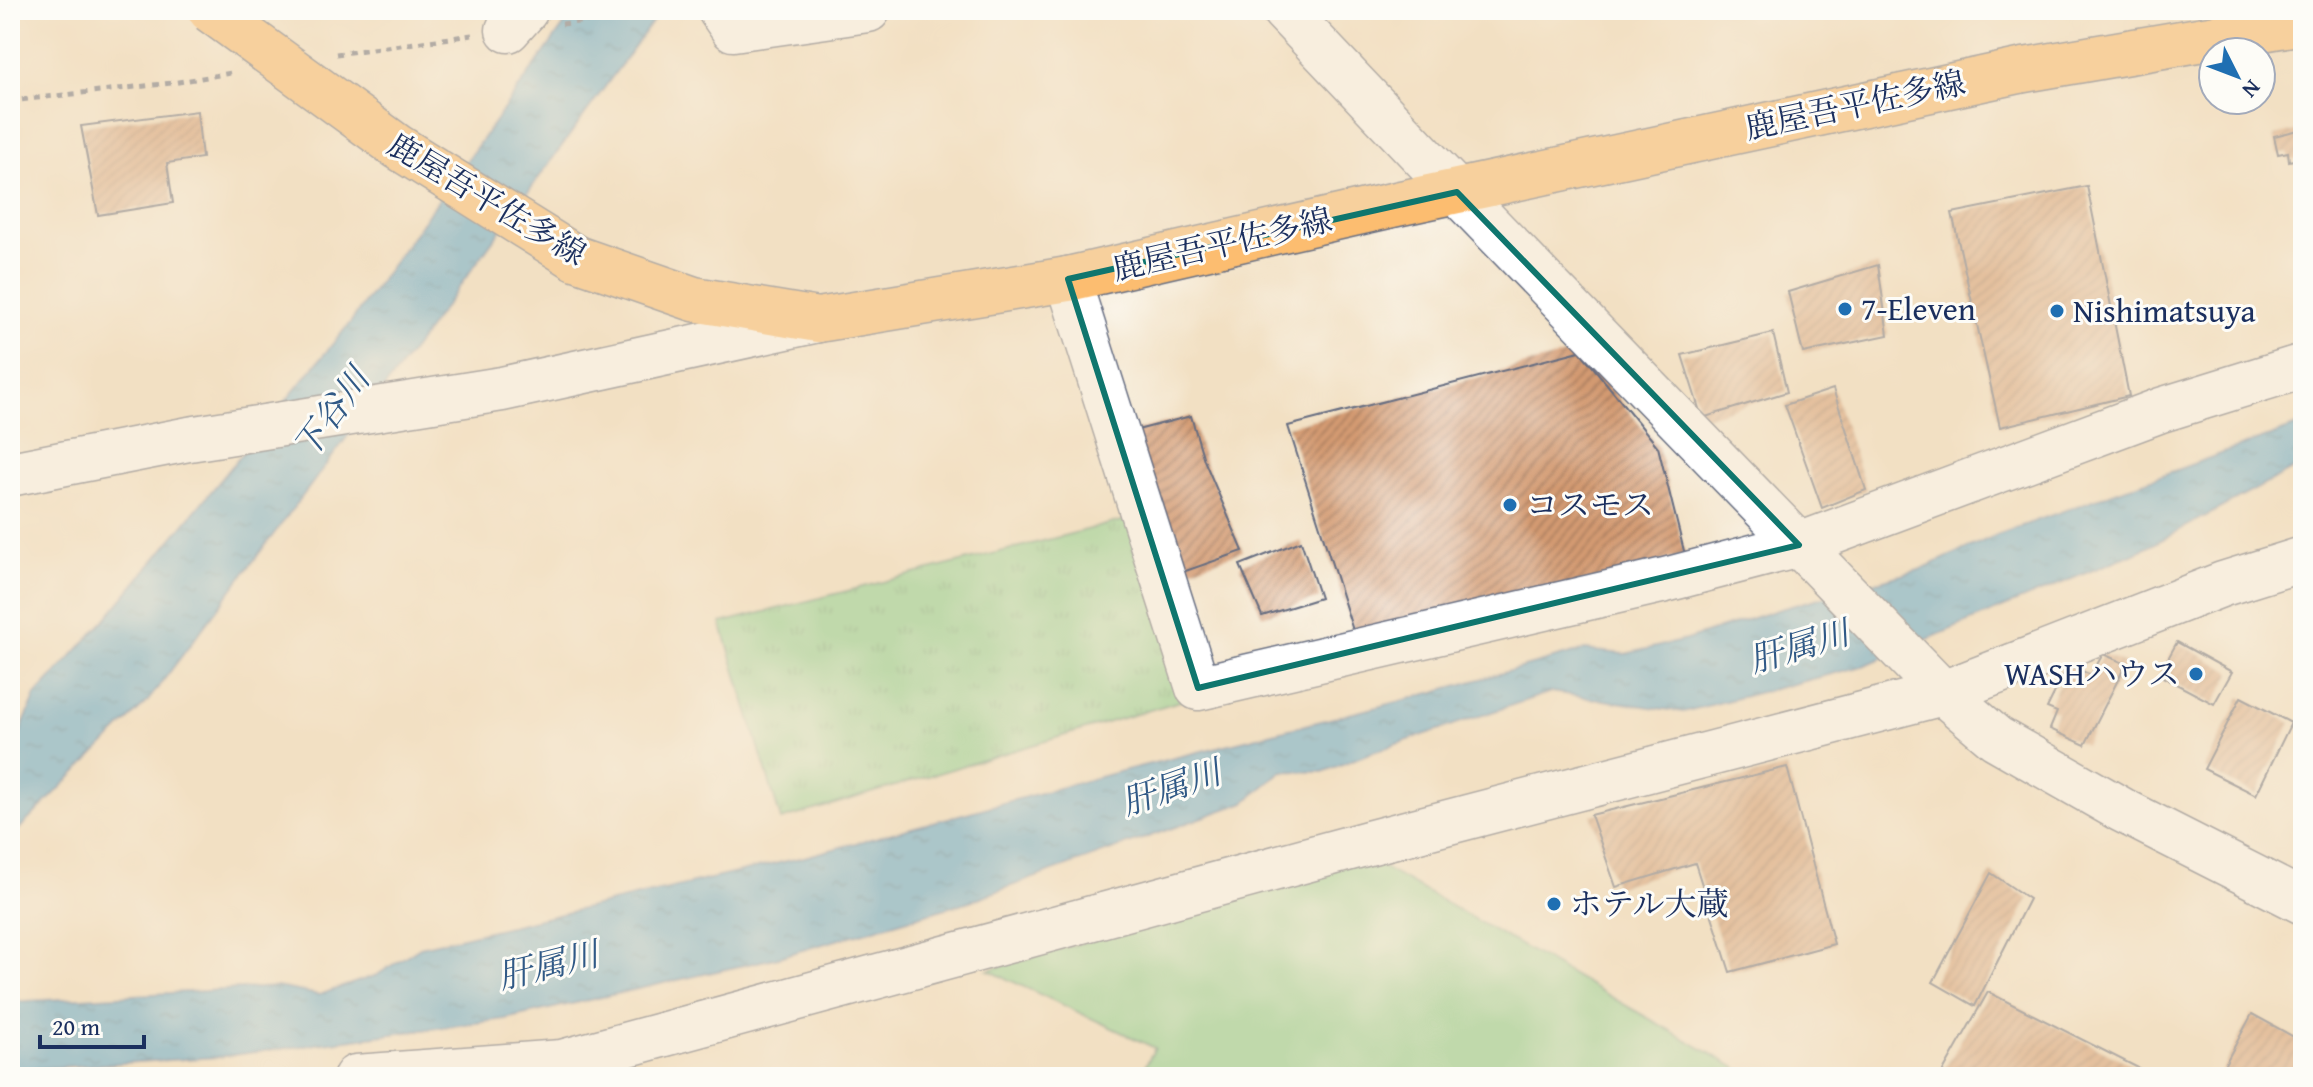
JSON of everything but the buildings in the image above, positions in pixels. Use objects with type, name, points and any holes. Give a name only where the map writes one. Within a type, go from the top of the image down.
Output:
[{"type":"main road","name":"鹿屋吾平佐多線","points":[[210,10],[398,147],[576,258],[694,299],[818,320],[1068,279],[1192,249],[2009,73],[2230,22],[2303,22]]},
{"type":"street","points":[[720,10],[733,29],[868,10]]},
{"type":"street","points":[[1284,10],[1799,545],[1933,682],[1996,738],[2122,810],[2303,902]]},
{"type":"street","points":[[1068,279],[1198,688],[1665,580],[1799,545],[2146,415],[2303,366]]},
{"type":"street","points":[[10,474],[189,439],[502,389],[818,320]]},
{"type":"street","points":[[356,1077],[576,1070],[1933,682],[2303,559]]},
{"type":"path","points":[[327,56],[517,20],[672,10]]},
{"type":"path","points":[[10,101],[172,83],[234,72]]},
{"type":"highlighted area","points":[[1457,192],[1799,545],[1198,688],[1068,279]]},
{"type":"green space","points":[[1133,518],[1190,698],[781,820],[721,623]]},
{"type":"green space","points":[[1368,859],[1752,1077],[1139,1077],[1155,1048],[988,970]]},
{"type":"water","name":"下谷川","points":[[575,10],[661,10],[421,339],[147,702],[10,838],[10,756],[36,695],[105,620],[350,323]]},
{"type":"water","name":"肝属川","points":[[2303,424],[2303,464],[2146,548],[1863,666],[1683,712],[1551,692],[1367,754],[1323,772],[1282,771],[1245,802],[967,902],[775,958],[505,1019],[218,1057],[10,1070],[10,1002],[277,987],[319,995],[377,975],[420,947],[804,857],[1585,650],[1625,654],[1686,640],[1777,610],[1919,570],[1997,535]]},
{"type":"place","name":"7-Eleven","points":[[1845,309]]},
{"type":"place","name":"Nishimatsuya","points":[[2057,311]]},
{"type":"place","name":"コスモス","points":[[1510,505]]},
{"type":"place","name":"WASHハウス","points":[[2196,674]]},
{"type":"place","name":"ホテル大蔵","points":[[1554,904]]}]
